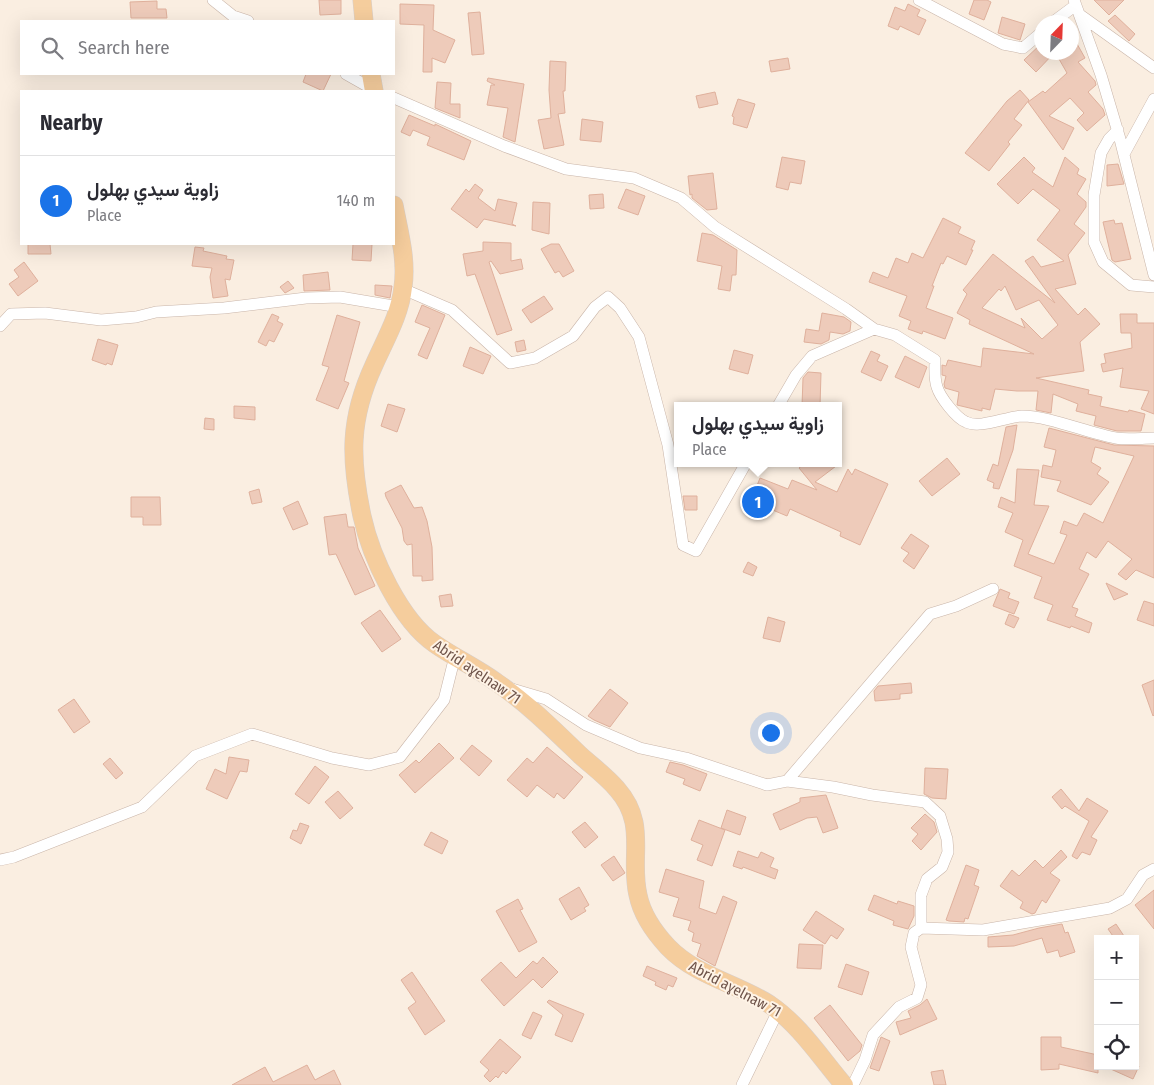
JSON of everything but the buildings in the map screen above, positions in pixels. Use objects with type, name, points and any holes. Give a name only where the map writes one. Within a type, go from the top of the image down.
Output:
[{"type":"main road","points":[[362,0],[364,20]]},
{"type":"main road","name":"Abrid aɣelnaw 71","points":[[395,210],[404,254],[403,289],[399,307],[365,385],[356,415],[353,436],[355,480],[363,520],[374,552],[393,596],[410,621],[421,633],[434,644],[503,687],[549,725],[615,786],[628,804],[634,824],[637,845],[637,893],[642,910],[654,930],[666,944],[686,962],[758,998],[788,1018],[811,1043],[844,1085]]},
{"type":"street","points":[[213,0],[233,16],[245,20]]},
{"type":"street","points":[[919,0],[1003,44],[1023,48],[1034,39]]},
{"type":"street","points":[[1064,15],[1076,7]]},
{"type":"street","points":[[1076,7],[1154,68]]},
{"type":"street","points":[[1076,7],[1118,130],[1154,275]]},
{"type":"street","points":[[348,75],[374,86]]},
{"type":"street","points":[[395,98],[504,146],[566,169],[634,178],[682,198],[715,227],[846,309],[874,329],[895,336],[935,360],[937,388],[953,412],[964,422],[974,426],[1006,418],[1024,416],[1117,439],[1154,438]]},
{"type":"street","points":[[1124,154],[1154,99]]},
{"type":"street","points":[[1118,130],[1109,139],[1101,152],[1094,195],[1094,242],[1102,262],[1131,285],[1154,288]]},
{"type":"street","points":[[403,289],[452,310],[510,363],[535,358],[573,336],[595,307],[608,297],[620,308],[639,337],[668,445],[683,545],[696,551],[744,467]]},
{"type":"street","points":[[0,326],[11,314],[45,313],[101,320],[136,317],[156,312],[224,308],[306,298],[340,297],[399,307]]},
{"type":"street","points":[[780,402],[796,375],[812,356],[874,329]]},
{"type":"street","points":[[787,781],[930,614],[956,606],[993,589]]},
{"type":"street","points":[[0,860],[14,857],[142,807],[194,756],[252,734],[332,758],[369,765],[400,757],[444,700],[455,656]]},
{"type":"street","points":[[503,687],[546,699],[586,726],[640,748],[686,758],[767,785],[787,781],[832,787],[872,796],[925,802],[940,816],[947,839],[948,852],[942,867],[927,879],[921,896],[922,928]]},
{"type":"street","points":[[853,1085],[865,1060],[873,1035],[899,1007],[917,998],[921,984],[911,947],[914,933],[922,928],[983,930],[1110,908],[1127,899],[1143,875],[1154,869]]},
{"type":"street","points":[[742,1085],[778,1011]]},
{"type":"place","name":"زاوية سيدي بهلول","points":[[758,502]]}]
